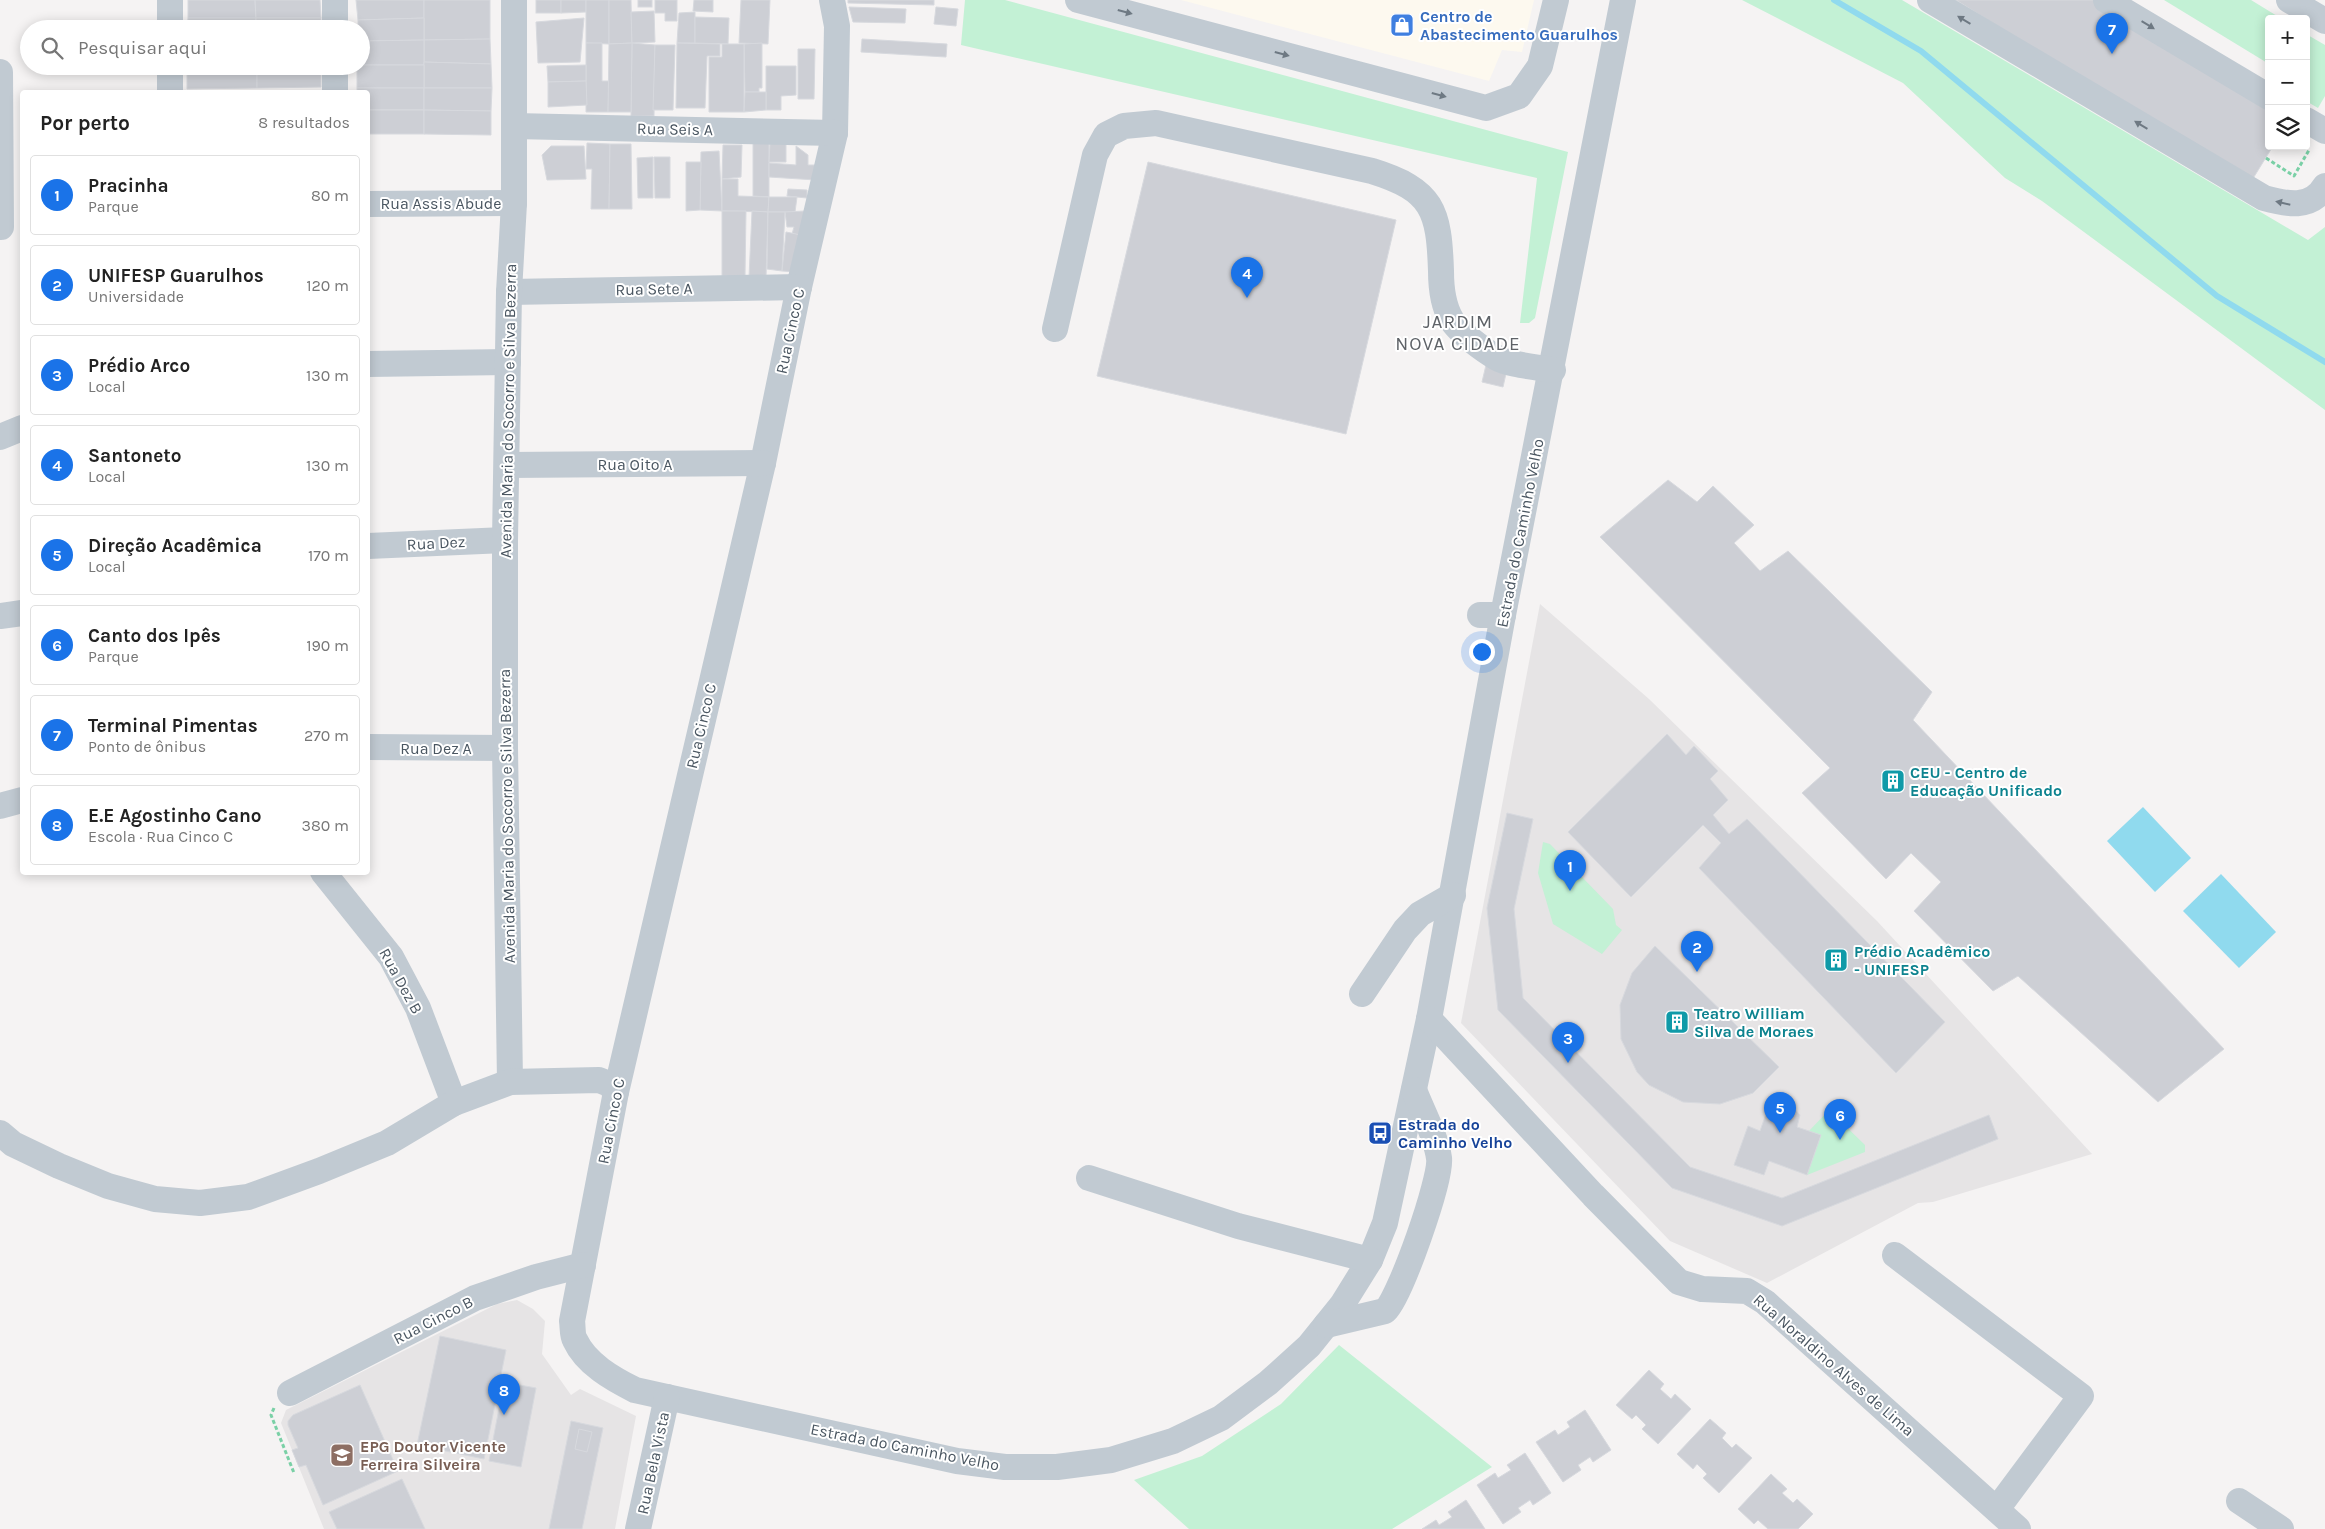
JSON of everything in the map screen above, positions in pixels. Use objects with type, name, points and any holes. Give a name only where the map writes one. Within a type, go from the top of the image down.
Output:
[{"type":"street","points":[[170,0],[170,20]]},
{"type":"street","points":[[335,0],[335,20]]},
{"type":"street","name":"Avenida Maria do Socorro e Silva Bezerra","points":[[510,1082],[505,748],[505,540],[508,464],[509,292],[514,203],[514,0]]},
{"type":"street","name":"Rua Cinco C","points":[[667,1398],[635,1390],[610,1377],[583,1354],[574,1339],[572,1321],[616,1092],[763,463],[799,287],[835,133],[837,26],[832,0]]},
{"type":"street","points":[[1078,0],[1486,108],[1518,96],[1540,66],[1556,0]]},
{"type":"street","name":"Estrada do Caminho Velho","points":[[667,1398],[957,1461],[1005,1467],[1057,1467],[1111,1460],[1173,1441],[1221,1418],[1268,1383],[1309,1346],[1342,1305],[1370,1260],[1386,1223],[1453,895],[1491,615],[1553,370],[1623,0]]},
{"type":"street","points":[[1930,0],[2264,198],[2290,205],[2306,201],[2325,186]]},
{"type":"street","points":[[2106,0],[2265,95]]},
{"type":"street","points":[[2289,0],[2325,21]]},
{"type":"street","points":[[0,72],[8,226]]},
{"type":"street","points":[[170,75],[170,90]]},
{"type":"street","points":[[335,75],[335,90]]},
{"type":"street","points":[[1055,329],[1095,155],[1106,135],[1124,126],[1156,123],[1372,170],[1397,178],[1418,192],[1433,209],[1440,236],[1442,288],[1450,319],[1460,330],[1498,359],[1553,370]]},
{"type":"street","name":"Rua Seis A","points":[[514,126],[835,133]]},
{"type":"street","name":"Rua Assis Abude","points":[[370,204],[514,203]]},
{"type":"street","name":"Rua Sete A","points":[[509,292],[799,287]]},
{"type":"street","points":[[370,364],[508,362]]},
{"type":"street","points":[[0,437],[20,429]]},
{"type":"street","name":"Rua Oito A","points":[[508,464],[763,463]]},
{"type":"street","name":"Rua Dez","points":[[370,546],[505,540]]},
{"type":"street","points":[[0,616],[20,613]]},
{"type":"street","name":"Rua Dez A","points":[[370,747],[505,748]]},
{"type":"street","points":[[0,806],[20,801]]},
{"type":"street","name":"Rua Dez B","points":[[325,875],[391,957],[418,1008],[454,1103]]},
{"type":"street","points":[[1362,994],[1405,930],[1420,914],[1453,895]]},
{"type":"street","name":"Rua Noraldino Alves de Lima","points":[[1429,1019],[1593,1195],[1679,1282],[1702,1289],[1747,1291],[1765,1302],[2018,1529]]},
{"type":"street","points":[[0,1133],[21,1148],[108,1186],[156,1199],[200,1203],[248,1197],[319,1171],[387,1143],[454,1103],[510,1082],[599,1080],[609,1084],[616,1092]]},
{"type":"street","points":[[1326,1325],[1385,1311],[1391,1306],[1405,1275],[1440,1168],[1437,1149],[1414,1090]]},
{"type":"street","points":[[1089,1178],[1238,1226],[1370,1260]]},
{"type":"street","points":[[1895,1255],[2081,1396],[1997,1509]]},
{"type":"street","name":"Rua Cinco B","points":[[290,1393],[475,1298],[536,1277],[583,1265]]},
{"type":"street","name":"Rua Bela Vista","points":[[638,1529],[667,1398]]},
{"type":"street","points":[[2247,1514],[2280,1529]]},
{"type":"path","points":[[2266,158],[2294,176],[2318,126]]},
{"type":"path","points":[[290,1393],[275,1404],[271,1415],[294,1473]]},
{"type":"shaded area","name":"Centro de Abastecimento Guarulhos","points":[[1181,0],[1534,0],[1522,52],[1502,50],[1489,81]]},
{"type":"shaded area","points":[[1540,604],[1649,699],[1877,921],[2092,1154],[1933,1202],[1918,1203],[1767,1283],[1670,1241],[1461,1023]]},
{"type":"shaded area","points":[[517,1300],[533,1309],[545,1321],[542,1354],[571,1395],[580,1389],[636,1416],[615,1529],[324,1529],[281,1423],[286,1410],[497,1304]]},
{"type":"green space","points":[[965,0],[1005,0],[1568,152],[1535,318],[1529,323],[1520,323],[1537,178],[961,45]]},
{"type":"green space","points":[[1742,0],[1902,0],[2308,240],[2325,227],[2325,410],[2042,201],[2005,178],[1903,83]]},
{"type":"green space","points":[[2164,0],[2251,0],[2275,15],[2265,15],[2265,62]]},
{"type":"green space","points":[[2310,36],[2325,45],[2325,96],[2318,108],[2310,103]]},
{"type":"green space","points":[[1543,842],[1550,844],[1613,909],[1616,925],[1622,930],[1602,954],[1553,924],[1538,873]]},
{"type":"green space","points":[[1829,1110],[1865,1145],[1865,1152],[1807,1175],[1821,1135],[1809,1131]]},
{"type":"green space","points":[[1339,1345],[1492,1467],[1392,1529],[1189,1529],[1134,1480],[1202,1456],[1281,1404]]},
{"type":"water","points":[[2143,807],[2191,858],[2155,892],[2107,841]]},
{"type":"water","points":[[2221,874],[2276,932],[2239,968],[2183,911]]},
{"type":"building","points":[[188,0],[255,0],[256,18],[188,18]]},
{"type":"building","points":[[255,0],[320,0],[321,18],[256,18]]},
{"type":"building","points":[[356,0],[424,0],[424,18],[358,20]]},
{"type":"building","points":[[424,0],[490,0],[490,39],[424,40]]},
{"type":"building","points":[[536,0],[561,0],[561,13],[536,13]]},
{"type":"building","points":[[561,0],[586,0],[586,12],[561,13]]},
{"type":"building","points":[[586,0],[609,0],[609,44],[586,43]]},
{"type":"building","points":[[609,0],[631,0],[632,43],[609,44]]},
{"type":"building","points":[[638,0],[652,0],[652,7],[638,7]]},
{"type":"building","points":[[655,0],[677,0],[677,21],[665,21],[665,13],[655,13]]},
{"type":"building","points":[[694,0],[713,0],[713,12],[693,11]]},
{"type":"building","points":[[741,0],[770,0],[768,44],[739,43]]},
{"type":"building","points":[[848,0],[934,0],[934,5],[848,3]]},
{"type":"building","points":[[1956,0],[2096,0],[2265,105],[2265,150],[2271,150],[2249,185]]},
{"type":"building","points":[[849,7],[906,9],[905,23],[853,22]]},
{"type":"building","points":[[936,7],[958,9],[956,26],[934,24]]},
{"type":"building","points":[[654,11],[655,42],[632,43],[631,12]]},
{"type":"building","points":[[695,12],[695,43],[677,43],[679,13]]},
{"type":"building","points":[[695,17],[729,18],[728,44],[695,43]]},
{"type":"building","points":[[188,18],[256,18],[256,20],[188,20]]},
{"type":"building","points":[[256,18],[321,18],[321,20],[256,20]]},
{"type":"building","points":[[424,18],[424,40],[370,41],[370,20],[358,20]]},
{"type":"building","points":[[584,18],[580,62],[538,63],[536,22]]},
{"type":"building","points":[[490,39],[491,64],[424,62],[424,40]]},
{"type":"building","points":[[862,39],[947,44],[946,57],[861,52]]},
{"type":"building","points":[[424,40],[424,65],[370,65],[370,41]]},
{"type":"building","points":[[586,43],[602,43],[602,81],[609,81],[608,112],[586,112]]},
{"type":"building","points":[[632,43],[655,45],[654,116],[631,116]]},
{"type":"building","points":[[632,43],[631,112],[608,112],[609,44]]},
{"type":"building","points":[[677,43],[720,44],[720,56],[707,56],[705,108],[676,108]]},
{"type":"building","points":[[762,43],[762,88],[759,88],[759,92],[745,92],[744,44]]},
{"type":"building","points":[[722,44],[744,44],[744,112],[709,112],[709,57],[722,57]]},
{"type":"building","points":[[655,45],[675,45],[673,110],[653,110]]},
{"type":"building","points":[[798,49],[815,49],[814,99],[798,99]]},
{"type":"building","points":[[424,62],[491,64],[492,88],[424,88]]},
{"type":"building","points":[[370,65],[424,65],[424,88],[357,88],[357,75],[370,75]]},
{"type":"building","points":[[586,65],[586,81],[548,82],[547,66]]},
{"type":"building","points":[[766,66],[796,66],[796,95],[781,96],[781,110],[766,110]]},
{"type":"building","points":[[187,75],[257,75],[257,88],[187,89]]},
{"type":"building","points":[[257,75],[321,75],[321,87],[257,88]]},
{"type":"building","points":[[586,81],[587,105],[548,107],[548,82]]},
{"type":"building","points":[[357,88],[424,88],[424,110],[370,110],[370,90],[357,90]]},
{"type":"building","points":[[424,88],[492,88],[491,111],[424,110]]},
{"type":"building","points":[[745,92],[766,92],[766,110],[744,112]]},
{"type":"building","points":[[370,110],[424,110],[424,134],[370,134]]},
{"type":"building","points":[[424,110],[491,111],[491,135],[424,134]]},
{"type":"building","points":[[753,142],[769,142],[769,197],[753,196]]},
{"type":"building","points":[[587,143],[610,144],[609,209],[591,209],[592,169],[586,169]]},
{"type":"building","points":[[770,143],[786,143],[786,162],[769,162]]},
{"type":"building","points":[[610,144],[631,144],[632,209],[609,209]]},
{"type":"building","points":[[723,145],[742,145],[741,177],[722,179]]},
{"type":"building","points":[[551,146],[584,146],[586,179],[547,180],[542,155]]},
{"type":"building","points":[[796,146],[808,155],[808,165],[817,165],[816,180],[769,177],[769,163],[796,165]]},
{"type":"building","points":[[719,151],[722,211],[700,210],[701,152]]},
{"type":"building","points":[[653,157],[653,198],[638,198],[637,158]]},
{"type":"building","points":[[654,157],[670,157],[670,198],[655,198]]},
{"type":"building","points":[[686,162],[701,162],[700,210],[686,211]]},
{"type":"building","points":[[1148,162],[1396,220],[1346,434],[1097,376]]},
{"type":"building","points":[[722,179],[738,179],[738,196],[769,197],[768,212],[722,211]]},
{"type":"building","points":[[788,189],[807,190],[807,198],[787,196]]},
{"type":"building","points":[[769,197],[797,197],[795,212],[768,212]]},
{"type":"building","points":[[722,211],[746,211],[745,277],[722,276]]},
{"type":"building","points":[[752,211],[768,212],[766,278],[749,277]]},
{"type":"building","points":[[805,211],[801,235],[792,234],[794,227],[787,227],[785,212]]},
{"type":"building","points":[[768,212],[785,212],[782,271],[767,269]]},
{"type":"building","points":[[786,232],[801,235],[797,272],[782,271]]},
{"type":"building","points":[[1486,365],[1507,369],[1503,387],[1482,382]]},
{"type":"building","name":"CEU - Centro de Educação Unificado","points":[[1668,480],[1697,502],[1713,486],[1754,525],[1734,543],[1760,571],[1788,551],[1932,692],[1913,720],[2224,1049],[2158,1102],[2018,976],[1993,991],[1914,911],[1941,882],[1911,853],[1886,879],[1802,793],[1830,768],[1600,537]]},
{"type":"building","name":"Prédio Acadêmico - UNIFESP","points":[[1667,734],[1686,755],[1694,746],[1718,771],[1710,779],[1728,800],[1713,815],[1729,834],[1747,819],[1945,1022],[1896,1073],[1699,868],[1721,843],[1703,825],[1631,897],[1568,832]]},
{"type":"building","points":[[1507,813],[1533,819],[1514,909],[1523,998],[1690,1167],[1782,1198],[1989,1115],[1998,1139],[1782,1226],[1672,1188],[1498,1010],[1487,908]]},
{"type":"building","name":"Teatro William Silva de Moraes","points":[[1655,946],[1779,1067],[1753,1093],[1720,1104],[1683,1102],[1649,1085],[1637,1072],[1621,1039],[1620,1005],[1632,973]]},
{"type":"building","points":[[1773,1094],[1789,1103],[1800,1115],[1797,1127],[1821,1135],[1807,1175],[1769,1161],[1764,1175],[1734,1165],[1748,1126],[1760,1131]]},
{"type":"building","points":[[440,1336],[506,1350],[484,1459],[417,1445]]},
{"type":"building","points":[[1649,1370],[1664,1384],[1660,1389],[1671,1399],[1675,1394],[1691,1409],[1658,1444],[1642,1429],[1646,1425],[1636,1415],[1632,1419],[1616,1405]]},
{"type":"building","points":[[504,1382],[536,1388],[521,1467],[489,1461]]},
{"type":"building","points":[[360,1385],[398,1471],[323,1505],[306,1465],[299,1467],[292,1450],[298,1448],[288,1421],[293,1415]]},
{"type":"building","points":[[1585,1410],[1611,1450],[1593,1462],[1590,1457],[1578,1465],[1581,1470],[1563,1482],[1536,1442],[1555,1430],[1558,1435],[1570,1427],[1567,1422]]},
{"type":"building","points":[[1710,1419],[1726,1433],[1722,1438],[1732,1448],[1736,1444],[1752,1458],[1719,1493],[1703,1478],[1707,1474],[1697,1464],[1693,1469],[1677,1454]]},
{"type":"building","points":[[571,1421],[603,1428],[582,1529],[549,1529]]},
{"type":"building","points":[[579,1429],[592,1432],[587,1452],[575,1449]]},
{"type":"building","points":[[1525,1453],[1551,1493],[1533,1505],[1530,1500],[1518,1508],[1521,1512],[1503,1524],[1477,1485],[1495,1473],[1498,1478],[1511,1470],[1507,1465]]},
{"type":"building","points":[[1771,1474],[1787,1489],[1782,1493],[1793,1503],[1797,1499],[1813,1514],[1798,1529],[1768,1529],[1758,1520],[1754,1524],[1738,1509]]},
{"type":"building","points":[[402,1479],[425,1529],[337,1529],[329,1512]]},
{"type":"building","points":[[1466,1500],[1485,1529],[1422,1529],[1436,1520],[1439,1525],[1452,1517],[1448,1512]]},
{"type":"waterway","points":[[1834,0],[1921,51],[2217,296],[2325,362]]},
{"type":"place","name":"Centro de Abastecimento Guarulhos","points":[[1402,25]]},
{"type":"place","name":"Terminal Pimentas","points":[[2112,54]]},
{"type":"place","name":"Santoneto","points":[[1247,298]]},
{"type":"place","name":"CEU - Centro de Educação Unificado","points":[[1893,781]]},
{"type":"place","name":"Pracinha","points":[[1570,891]]},
{"type":"place","name":"Prédio Acadêmico - UNIFESP","points":[[1836,960]]},
{"type":"place","name":"UNIFESP Guarulhos","points":[[1697,972]]},
{"type":"place","name":"Teatro William Silva de Moraes","points":[[1677,1022]]},
{"type":"place","name":"Prédio Arco","points":[[1568,1063]]},
{"type":"place","name":"Estrada do Caminho Velho","points":[[1380,1133]]},
{"type":"place","name":"Direção Acadêmica","points":[[1780,1133]]},
{"type":"place","name":"Canto dos Ipês","points":[[1840,1140]]},
{"type":"place","name":"E.E Agostinho Cano","points":[[504,1415]]},
{"type":"place","name":"EPG Doutor Vicente Ferreira Silveira","points":[[342,1455]]},
{"type":"district","name":"JARDIM NOVA CIDADE","points":[[1458,333]]}]
